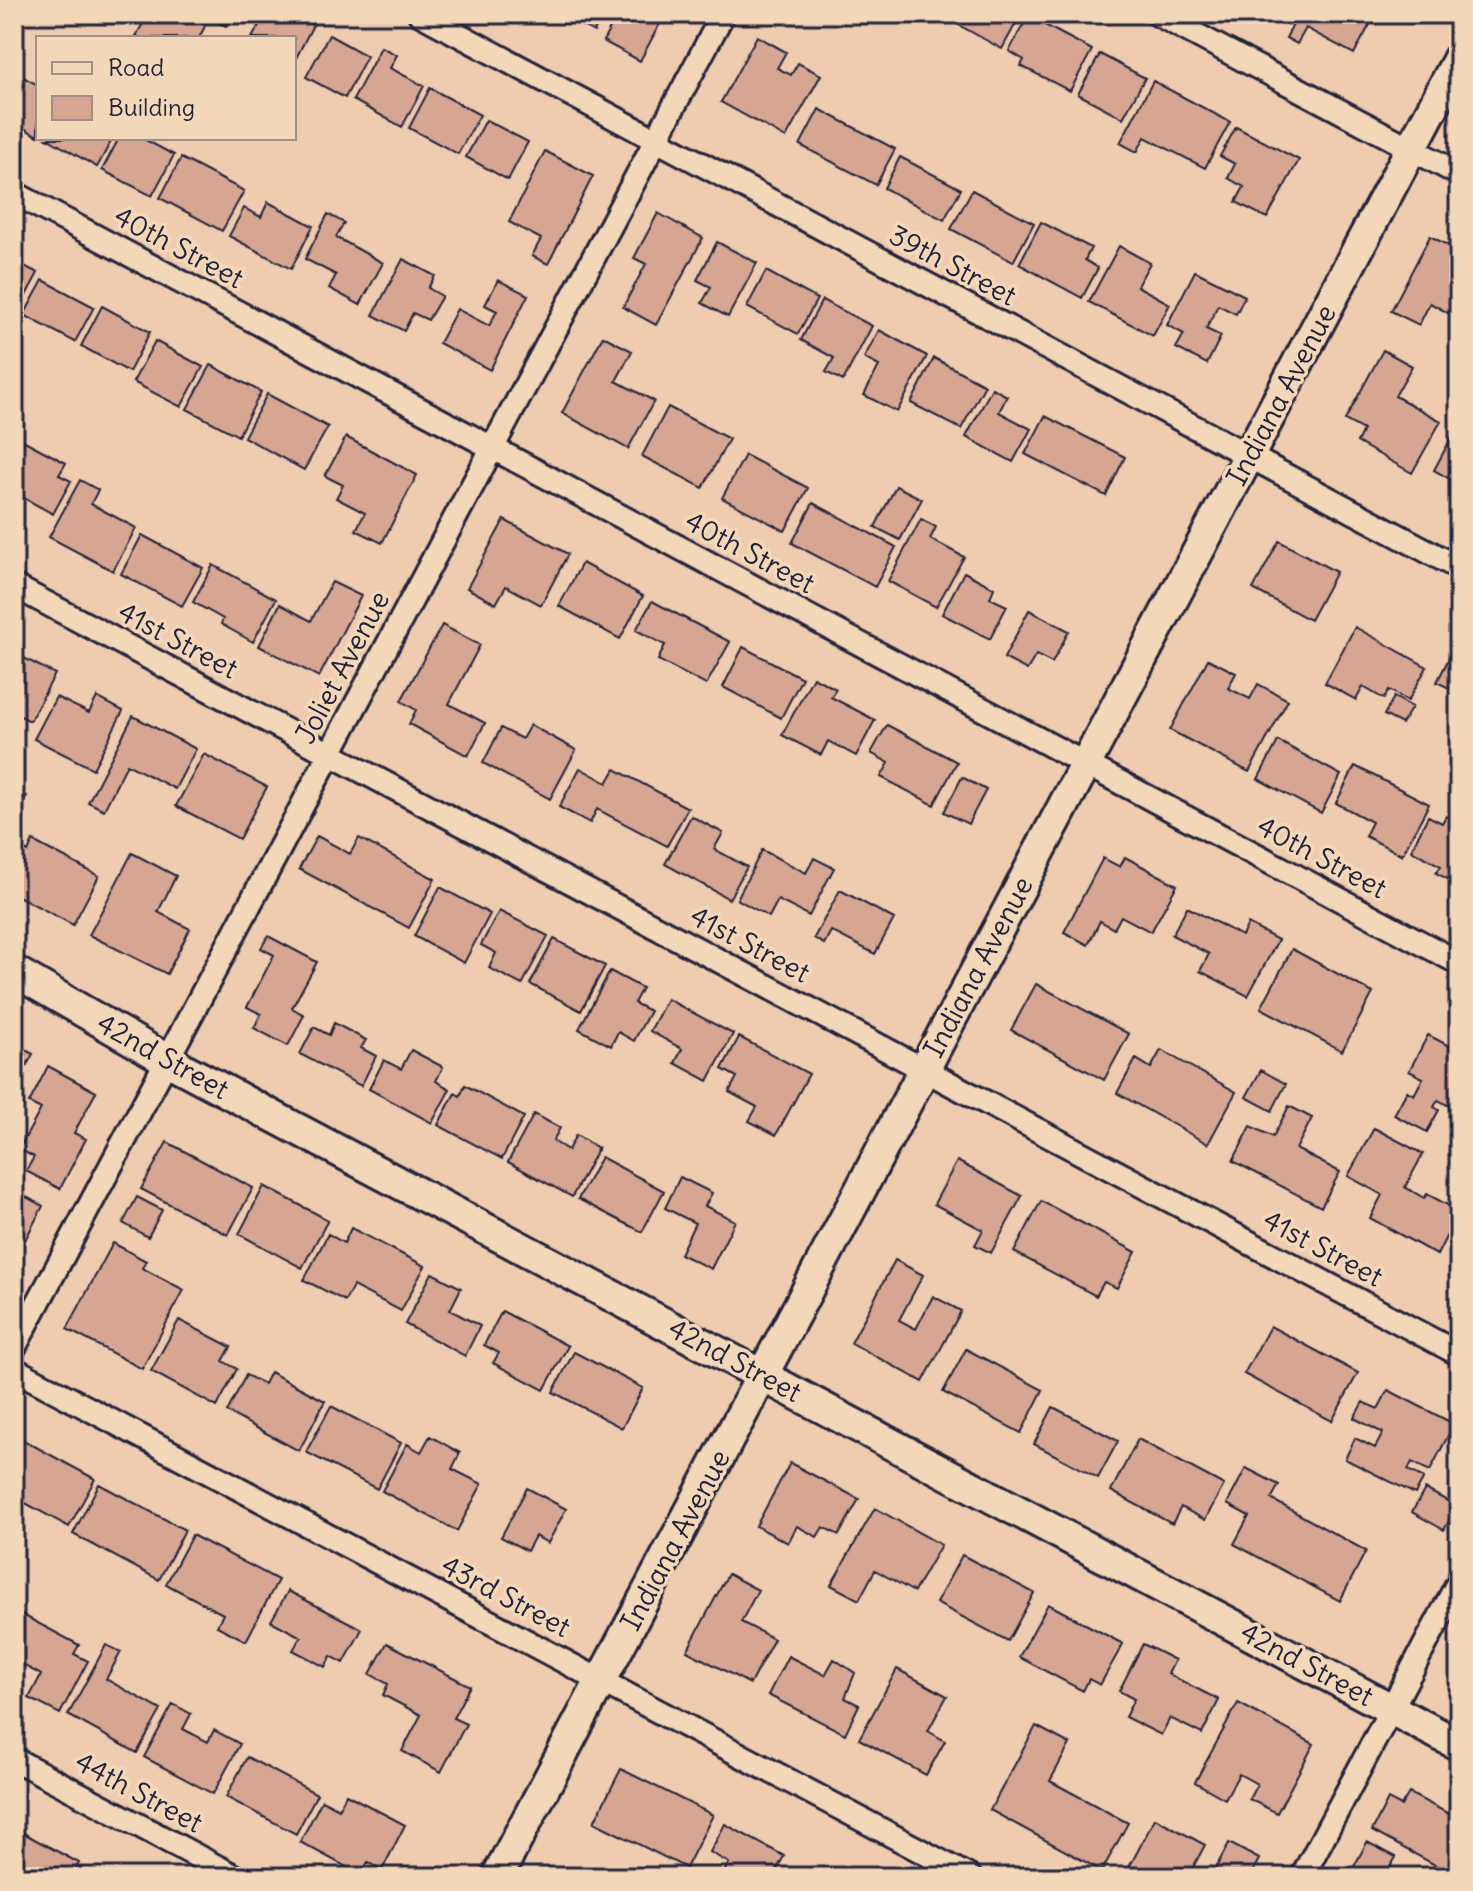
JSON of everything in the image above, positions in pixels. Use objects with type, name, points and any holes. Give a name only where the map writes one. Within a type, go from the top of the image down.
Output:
[{"type":"main road","name":"Indiana Avenue","points":[[497,1877],[1459,58]]},
{"type":"main road","name":"42nd Street","points":[[14,971],[167,1060],[1459,1745]]},
{"type":"street","name":"39th Street","points":[[420,14],[1459,568]]},
{"type":"street","name":"Joliet Avenue","points":[[14,1348],[723,14]]},
{"type":"street","points":[[1157,14],[1459,174]]},
{"type":"street","name":"40th Street","points":[[14,193],[1459,963]]},
{"type":"street","name":"41st Street","points":[[14,586],[1459,1354]]},
{"type":"street","name":"43rd Street","points":[[14,1369],[970,1877]]},
{"type":"street","points":[[1302,1877],[1459,1581]]},
{"type":"street","name":"44th Street","points":[[14,1759],[236,1877]]},
{"type":"building","points":[[148,14],[165,18],[167,14],[232,14],[226,26],[209,18],[200,36],[136,36]]},
{"type":"building","points":[[265,14],[292,14],[313,25],[296,58],[296,36],[253,36]]},
{"type":"building","points":[[560,14],[603,14],[594,32]]},
{"type":"building","points":[[618,14],[665,14],[640,61],[603,41]]},
{"type":"building","points":[[939,14],[1021,14],[1002,49]]},
{"type":"building","points":[[1298,14],[1369,14],[1374,17],[1354,54],[1306,28],[1297,44],[1286,38]]},
{"type":"building","points":[[1028,16],[1092,50],[1070,91],[1021,66],[1024,60],[1009,51]]},
{"type":"building","points":[[329,35],[367,56],[345,98],[306,77]]},
{"type":"building","points":[[757,36],[786,52],[777,68],[791,75],[798,63],[821,75],[786,138],[721,102]]},
{"type":"building","points":[[381,47],[397,55],[390,68],[424,86],[402,127],[353,100]]},
{"type":"building","points":[[1100,54],[1145,78],[1123,118],[1078,94]]},
{"type":"building","points":[[14,72],[36,84],[36,135],[14,123]]},
{"type":"building","points":[[1153,81],[1230,122],[1205,168],[1145,137],[1137,152],[1120,143]]},
{"type":"building","points":[[430,88],[480,115],[458,154],[409,128]]},
{"type":"building","points":[[819,109],[895,149],[876,185],[800,145]]},
{"type":"building","points":[[486,120],[528,142],[508,180],[466,157]]},
{"type":"building","points":[[1236,127],[1299,160],[1267,218],[1236,202],[1244,187],[1228,178],[1235,164],[1220,156]]},
{"type":"building","points":[[50,140],[112,140],[97,167]]},
{"type":"building","points":[[118,140],[146,140],[174,155],[152,196],[102,170]]},
{"type":"building","points":[[545,151],[593,176],[548,264],[532,256],[541,239],[509,222]]},
{"type":"building","points":[[900,157],[961,189],[944,220],[884,188]]},
{"type":"building","points":[[181,158],[244,191],[222,231],[160,198]]},
{"type":"building","points":[[972,190],[1034,223],[1013,262],[951,229]]},
{"type":"building","points":[[268,202],[313,226],[291,269],[229,236],[244,208],[261,217]]},
{"type":"building","points":[[658,213],[703,238],[656,325],[623,307],[646,264],[634,258]]},
{"type":"building","points":[[328,214],[344,223],[336,237],[383,263],[360,305],[329,288],[336,275],[305,259]]},
{"type":"building","points":[[1041,222],[1091,248],[1085,260],[1098,268],[1082,298],[1019,264]]},
{"type":"building","points":[[1430,236],[1459,251],[1459,319],[1430,303],[1419,325],[1391,311]]},
{"type":"building","points":[[717,242],[757,263],[728,317],[702,303],[711,287],[697,280]]},
{"type":"building","points":[[1119,246],[1150,263],[1137,286],[1170,304],[1153,336],[1089,302]]},
{"type":"building","points":[[403,259],[435,276],[428,288],[442,296],[428,320],[413,313],[404,331],[373,315]]},
{"type":"building","points":[[14,261],[38,273],[14,318]]},
{"type":"building","points":[[766,271],[817,299],[798,334],[747,307]]},
{"type":"building","points":[[1195,271],[1245,296],[1236,314],[1218,305],[1206,329],[1221,336],[1207,364],[1176,348],[1184,334],[1167,325]]},
{"type":"building","points":[[43,280],[94,307],[75,342],[24,315]]},
{"type":"building","points":[[498,280],[528,295],[490,370],[439,343],[457,309],[489,326],[497,311],[485,305]]},
{"type":"building","points":[[822,300],[872,326],[843,381],[826,372],[834,358],[801,340]]},
{"type":"building","points":[[102,306],[150,332],[129,372],[81,346]]},
{"type":"building","points":[[879,330],[927,356],[897,412],[864,395],[879,366],[864,358]]},
{"type":"building","points":[[603,336],[632,351],[616,381],[654,401],[628,449],[562,413]]},
{"type":"building","points":[[155,341],[203,367],[181,407],[133,382]]},
{"type":"building","points":[[1383,350],[1412,366],[1395,396],[1441,421],[1412,473],[1357,442],[1363,430],[1345,420]]},
{"type":"building","points":[[934,358],[985,385],[961,429],[911,403]]},
{"type":"building","points":[[211,365],[261,392],[238,436],[187,409]]},
{"type":"building","points":[[992,388],[1007,396],[999,412],[1031,429],[1013,462],[966,437]]},
{"type":"building","points":[[267,394],[328,427],[304,470],[244,437]]},
{"type":"building","points":[[668,407],[729,439],[703,488],[642,456]]},
{"type":"building","points":[[1045,416],[1125,457],[1106,496],[1025,454]]},
{"type":"building","points":[[1456,429],[1459,431],[1459,484],[1434,470]]},
{"type":"building","points":[[17,437],[66,463],[59,475],[71,481],[53,514],[22,497],[14,513],[14,443]]},
{"type":"building","points":[[346,437],[417,475],[382,543],[356,530],[365,513],[336,498],[343,485],[325,476]]},
{"type":"building","points":[[745,455],[808,488],[785,531],[722,498]]},
{"type":"building","points":[[80,480],[98,490],[91,504],[136,528],[113,571],[49,537]]},
{"type":"building","points":[[896,486],[922,499],[900,540],[875,527]]},
{"type":"building","points":[[813,503],[896,547],[875,587],[792,543]]},
{"type":"building","points":[[921,519],[936,527],[930,539],[964,557],[936,607],[888,581]]},
{"type":"building","points":[[504,520],[568,554],[541,605],[506,586],[496,604],[467,588]]},
{"type":"building","points":[[142,535],[203,568],[182,606],[121,574]]},
{"type":"building","points":[[1279,541],[1336,572],[1310,620],[1253,589]]},
{"type":"building","points":[[582,563],[643,596],[620,639],[559,606]]},
{"type":"building","points":[[213,565],[276,599],[253,642],[221,624],[223,619],[193,602]]},
{"type":"building","points":[[964,572],[994,588],[990,598],[1007,606],[990,639],[942,614]]},
{"type":"building","points":[[332,582],[361,596],[319,677],[259,646],[280,604],[311,621]]},
{"type":"building","points":[[652,601],[730,642],[706,685],[658,660],[665,645],[636,630]]},
{"type":"building","points":[[1029,610],[1069,631],[1052,663],[1036,655],[1027,670],[1004,658]]},
{"type":"building","points":[[442,625],[480,645],[449,704],[485,723],[468,756],[409,724],[416,710],[401,701]]},
{"type":"building","points":[[1355,627],[1427,667],[1408,701],[1389,690],[1384,699],[1363,687],[1356,700],[1325,683]]},
{"type":"building","points":[[1459,640],[1459,693],[1437,682]]},
{"type":"building","points":[[743,647],[802,678],[781,718],[723,687]]},
{"type":"building","points":[[14,653],[55,674],[30,721],[14,713]]},
{"type":"building","points":[[1208,659],[1236,673],[1228,688],[1250,699],[1258,684],[1288,700],[1249,772],[1170,730]]},
{"type":"building","points":[[813,677],[836,689],[831,697],[875,720],[856,756],[828,741],[821,755],[782,735]]},
{"type":"building","points":[[56,697],[89,713],[97,697],[123,711],[93,769],[34,739]]},
{"type":"building","points":[[1394,697],[1412,707],[1402,724],[1384,715]]},
{"type":"building","points":[[133,716],[196,749],[175,789],[127,764],[104,810],[88,802]]},
{"type":"building","points":[[530,725],[576,750],[550,799],[483,763],[501,728],[522,739]]},
{"type":"building","points":[[887,725],[957,762],[934,805],[881,777],[889,763],[871,753]]},
{"type":"building","points":[[1278,741],[1341,775],[1321,813],[1258,779]]},
{"type":"building","points":[[204,754],[267,787],[239,839],[176,806]]},
{"type":"building","points":[[1355,766],[1429,804],[1402,855],[1365,836],[1372,822],[1336,803]]},
{"type":"building","points":[[580,768],[607,783],[615,769],[688,808],[667,846],[597,809],[590,823],[559,807]]},
{"type":"building","points":[[962,777],[986,790],[968,824],[944,812]]},
{"type":"building","points":[[14,789],[27,796],[14,821]]},
{"type":"building","points":[[691,816],[723,833],[714,849],[747,867],[729,899],[665,864]]},
{"type":"building","points":[[1428,816],[1442,823],[1446,816],[1459,822],[1459,885],[1436,873],[1441,866],[1411,850]]},
{"type":"building","points":[[317,836],[350,854],[359,838],[435,879],[409,928],[299,869]]},
{"type":"building","points":[[33,841],[99,876],[73,925],[14,894],[14,844],[28,852]]},
{"type":"building","points":[[762,850],[806,873],[814,858],[834,868],[809,916],[778,900],[769,917],[737,899]]},
{"type":"building","points":[[132,853],[176,876],[158,912],[190,929],[167,974],[89,935]]},
{"type":"building","points":[[1125,857],[1177,885],[1151,932],[1121,916],[1114,929],[1100,921],[1088,945],[1064,932],[1103,858],[1120,867]]},
{"type":"building","points":[[440,887],[490,914],[464,963],[414,936]]},
{"type":"building","points":[[840,890],[894,919],[875,954],[831,931],[824,944],[814,938]]},
{"type":"building","points":[[1187,907],[1242,936],[1248,924],[1278,940],[1248,996],[1200,971],[1209,954],[1172,935]]},
{"type":"building","points":[[499,911],[548,936],[522,985],[489,968],[496,953],[481,945]]},
{"type":"building","points":[[268,936],[317,962],[292,1008],[304,1015],[288,1046],[254,1028],[261,1014],[247,1007],[274,955],[261,948]]},
{"type":"building","points":[[554,939],[605,966],[581,1011],[530,984]]},
{"type":"building","points":[[1292,949],[1373,993],[1342,1051],[1261,1008]]},
{"type":"building","points":[[610,971],[642,988],[634,1003],[650,1011],[634,1041],[618,1032],[611,1046],[579,1029]]},
{"type":"building","points":[[1036,984],[1129,1034],[1104,1080],[1011,1030]]},
{"type":"building","points":[[667,999],[733,1034],[708,1081],[675,1063],[682,1049],[650,1031]]},
{"type":"building","points":[[334,1023],[366,1040],[361,1048],[376,1056],[361,1086],[300,1054],[314,1027],[329,1035]]},
{"type":"building","points":[[1428,1035],[1457,1050],[1459,1045],[1459,1102],[1455,1109],[1438,1100],[1434,1107],[1439,1110],[1427,1132],[1394,1115],[1407,1091],[1414,1095],[1423,1078],[1409,1071]]},
{"type":"building","points":[[739,1037],[809,1074],[776,1135],[749,1121],[757,1107],[729,1092],[737,1077],[722,1069]]},
{"type":"building","points":[[14,1044],[33,1054],[14,1089]]},
{"type":"building","points":[[411,1050],[443,1067],[436,1081],[450,1089],[432,1123],[369,1089],[384,1060],[401,1069]]},
{"type":"building","points":[[1161,1050],[1236,1092],[1208,1144],[1117,1093],[1136,1059],[1151,1068]]},
{"type":"building","points":[[48,1066],[96,1092],[74,1133],[86,1139],[60,1189],[26,1171],[34,1157],[19,1149],[41,1109],[29,1103]]},
{"type":"building","points":[[1261,1070],[1286,1084],[1272,1111],[1246,1097]]},
{"type":"building","points":[[465,1085],[524,1117],[502,1159],[438,1125],[455,1093],[460,1096]]},
{"type":"building","points":[[1289,1106],[1312,1118],[1296,1149],[1340,1172],[1321,1207],[1233,1161],[1251,1126],[1273,1137]]},
{"type":"building","points":[[534,1114],[560,1128],[553,1141],[568,1150],[576,1135],[598,1148],[572,1197],[508,1162]]},
{"type":"building","points":[[1374,1128],[1423,1154],[1405,1187],[1424,1198],[1427,1194],[1459,1211],[1437,1255],[1370,1218],[1382,1195],[1348,1176]]},
{"type":"building","points":[[167,1142],[253,1188],[228,1235],[141,1189]]},
{"type":"building","points":[[601,1157],[664,1191],[642,1232],[578,1199]]},
{"type":"building","points":[[957,1161],[1022,1196],[991,1253],[975,1245],[983,1230],[934,1204]]},
{"type":"building","points":[[680,1177],[712,1193],[705,1206],[735,1221],[711,1269],[680,1254],[695,1223],[665,1208]]},
{"type":"building","points":[[264,1186],[328,1220],[302,1268],[239,1234]]},
{"type":"building","points":[[17,1192],[43,1206],[14,1261],[14,1199]]},
{"type":"building","points":[[137,1197],[162,1210],[148,1237],[123,1223]]},
{"type":"building","points":[[1041,1201],[1136,1252],[1117,1288],[1104,1282],[1096,1296],[1014,1252]]},
{"type":"building","points":[[351,1228],[425,1266],[401,1311],[353,1286],[345,1301],[304,1280],[328,1234],[344,1243]]},
{"type":"building","points":[[113,1243],[146,1261],[142,1268],[184,1290],[142,1369],[67,1329]]},
{"type":"building","points":[[895,1260],[923,1275],[899,1320],[916,1329],[933,1296],[961,1311],[923,1382],[851,1343]]},
{"type":"building","points":[[432,1273],[461,1288],[450,1310],[480,1326],[465,1356],[405,1324]]},
{"type":"building","points":[[502,1311],[568,1346],[544,1390],[493,1363],[499,1353],[484,1345]]},
{"type":"building","points":[[179,1320],[231,1347],[223,1361],[237,1369],[217,1407],[151,1371]]},
{"type":"building","points":[[1270,1326],[1358,1373],[1332,1421],[1244,1374]]},
{"type":"building","points":[[966,1349],[1043,1390],[1021,1433],[943,1392]]},
{"type":"building","points":[[574,1352],[643,1388],[622,1428],[553,1392]]},
{"type":"building","points":[[270,1372],[325,1401],[299,1451],[227,1412],[246,1375],[264,1384]]},
{"type":"building","points":[[1388,1390],[1454,1424],[1430,1471],[1412,1462],[1408,1470],[1424,1478],[1415,1494],[1345,1459],[1355,1438],[1375,1448],[1383,1433],[1354,1418],[1363,1402],[1378,1409]]},
{"type":"building","points":[[331,1406],[401,1443],[377,1489],[306,1452]]},
{"type":"building","points":[[1053,1407],[1118,1441],[1098,1478],[1034,1444]]},
{"type":"building","points":[[14,1435],[95,1479],[69,1527],[18,1499],[14,1507]]},
{"type":"building","points":[[430,1436],[460,1453],[452,1469],[482,1484],[457,1531],[382,1491],[407,1444],[421,1452]]},
{"type":"building","points":[[1138,1439],[1224,1485],[1205,1520],[1181,1507],[1172,1524],[1111,1491]]},
{"type":"building","points":[[790,1463],[859,1499],[839,1535],[823,1527],[817,1537],[797,1526],[788,1543],[756,1526]]},
{"type":"building","points":[[1246,1468],[1279,1485],[1271,1499],[1366,1551],[1340,1601],[1234,1544],[1249,1516],[1227,1504]]},
{"type":"building","points":[[99,1484],[185,1530],[159,1580],[73,1534]]},
{"type":"building","points":[[527,1488],[566,1509],[548,1543],[535,1536],[527,1551],[501,1537]]},
{"type":"building","points":[[1425,1489],[1457,1506],[1444,1530],[1412,1512]]},
{"type":"building","points":[[875,1508],[941,1545],[914,1592],[875,1570],[859,1600],[831,1585]]},
{"type":"building","points":[[192,1535],[278,1580],[246,1641],[217,1626],[223,1614],[166,1584]]},
{"type":"building","points":[[962,1555],[1034,1593],[1008,1641],[936,1603]]},
{"type":"building","points":[[728,1574],[758,1590],[741,1622],[774,1639],[750,1684],[687,1651]]},
{"type":"building","points":[[288,1591],[362,1629],[344,1663],[331,1656],[325,1667],[293,1650],[301,1637],[271,1621]]},
{"type":"building","points":[[1048,1604],[1123,1644],[1100,1685],[1089,1679],[1083,1691],[1019,1657]]},
{"type":"building","points":[[19,1613],[79,1645],[74,1654],[88,1661],[60,1714],[29,1698],[41,1675],[14,1660],[14,1623]]},
{"type":"building","points":[[387,1643],[470,1686],[453,1718],[466,1724],[441,1772],[402,1751],[421,1715],[383,1695],[388,1684],[370,1674]]},
{"type":"building","points":[[1143,1644],[1175,1660],[1168,1674],[1219,1700],[1202,1734],[1170,1718],[1161,1735],[1125,1717],[1134,1699],[1119,1691]]},
{"type":"building","points":[[106,1645],[121,1652],[106,1679],[161,1710],[137,1753],[68,1715]]},
{"type":"building","points":[[788,1656],[825,1675],[834,1659],[855,1673],[845,1698],[859,1705],[845,1734],[768,1695]]},
{"type":"building","points":[[897,1669],[947,1696],[928,1731],[945,1741],[926,1775],[859,1739]]},
{"type":"building","points":[[1238,1703],[1314,1744],[1277,1813],[1249,1799],[1257,1784],[1239,1774],[1225,1799],[1195,1782]]},
{"type":"building","points":[[173,1704],[191,1714],[183,1729],[208,1742],[214,1730],[240,1744],[213,1794],[144,1757]]},
{"type":"building","points":[[1036,1726],[1070,1744],[1050,1781],[1128,1823],[1102,1871],[990,1810]]},
{"type":"building","points":[[247,1757],[317,1794],[296,1834],[226,1797]]},
{"type":"building","points":[[621,1769],[713,1815],[686,1868],[594,1822]]},
{"type":"building","points":[[1409,1793],[1459,1819],[1459,1851],[1448,1872],[1372,1831],[1388,1799],[1401,1806]]},
{"type":"building","points":[[346,1794],[405,1825],[382,1870],[368,1862],[361,1875],[300,1842],[322,1800],[339,1809]]},
{"type":"building","points":[[1155,1818],[1205,1845],[1192,1869],[1208,1877],[1124,1877]]},
{"type":"building","points":[[725,1824],[784,1856],[773,1877],[721,1877],[729,1863],[710,1852]]},
{"type":"building","points":[[14,1828],[79,1863],[72,1877],[14,1876]]},
{"type":"building","points":[[1367,1842],[1396,1857],[1385,1877],[1360,1877],[1351,1872]]},
{"type":"building","points":[[1229,1843],[1259,1859],[1250,1877],[1211,1877]]}]
